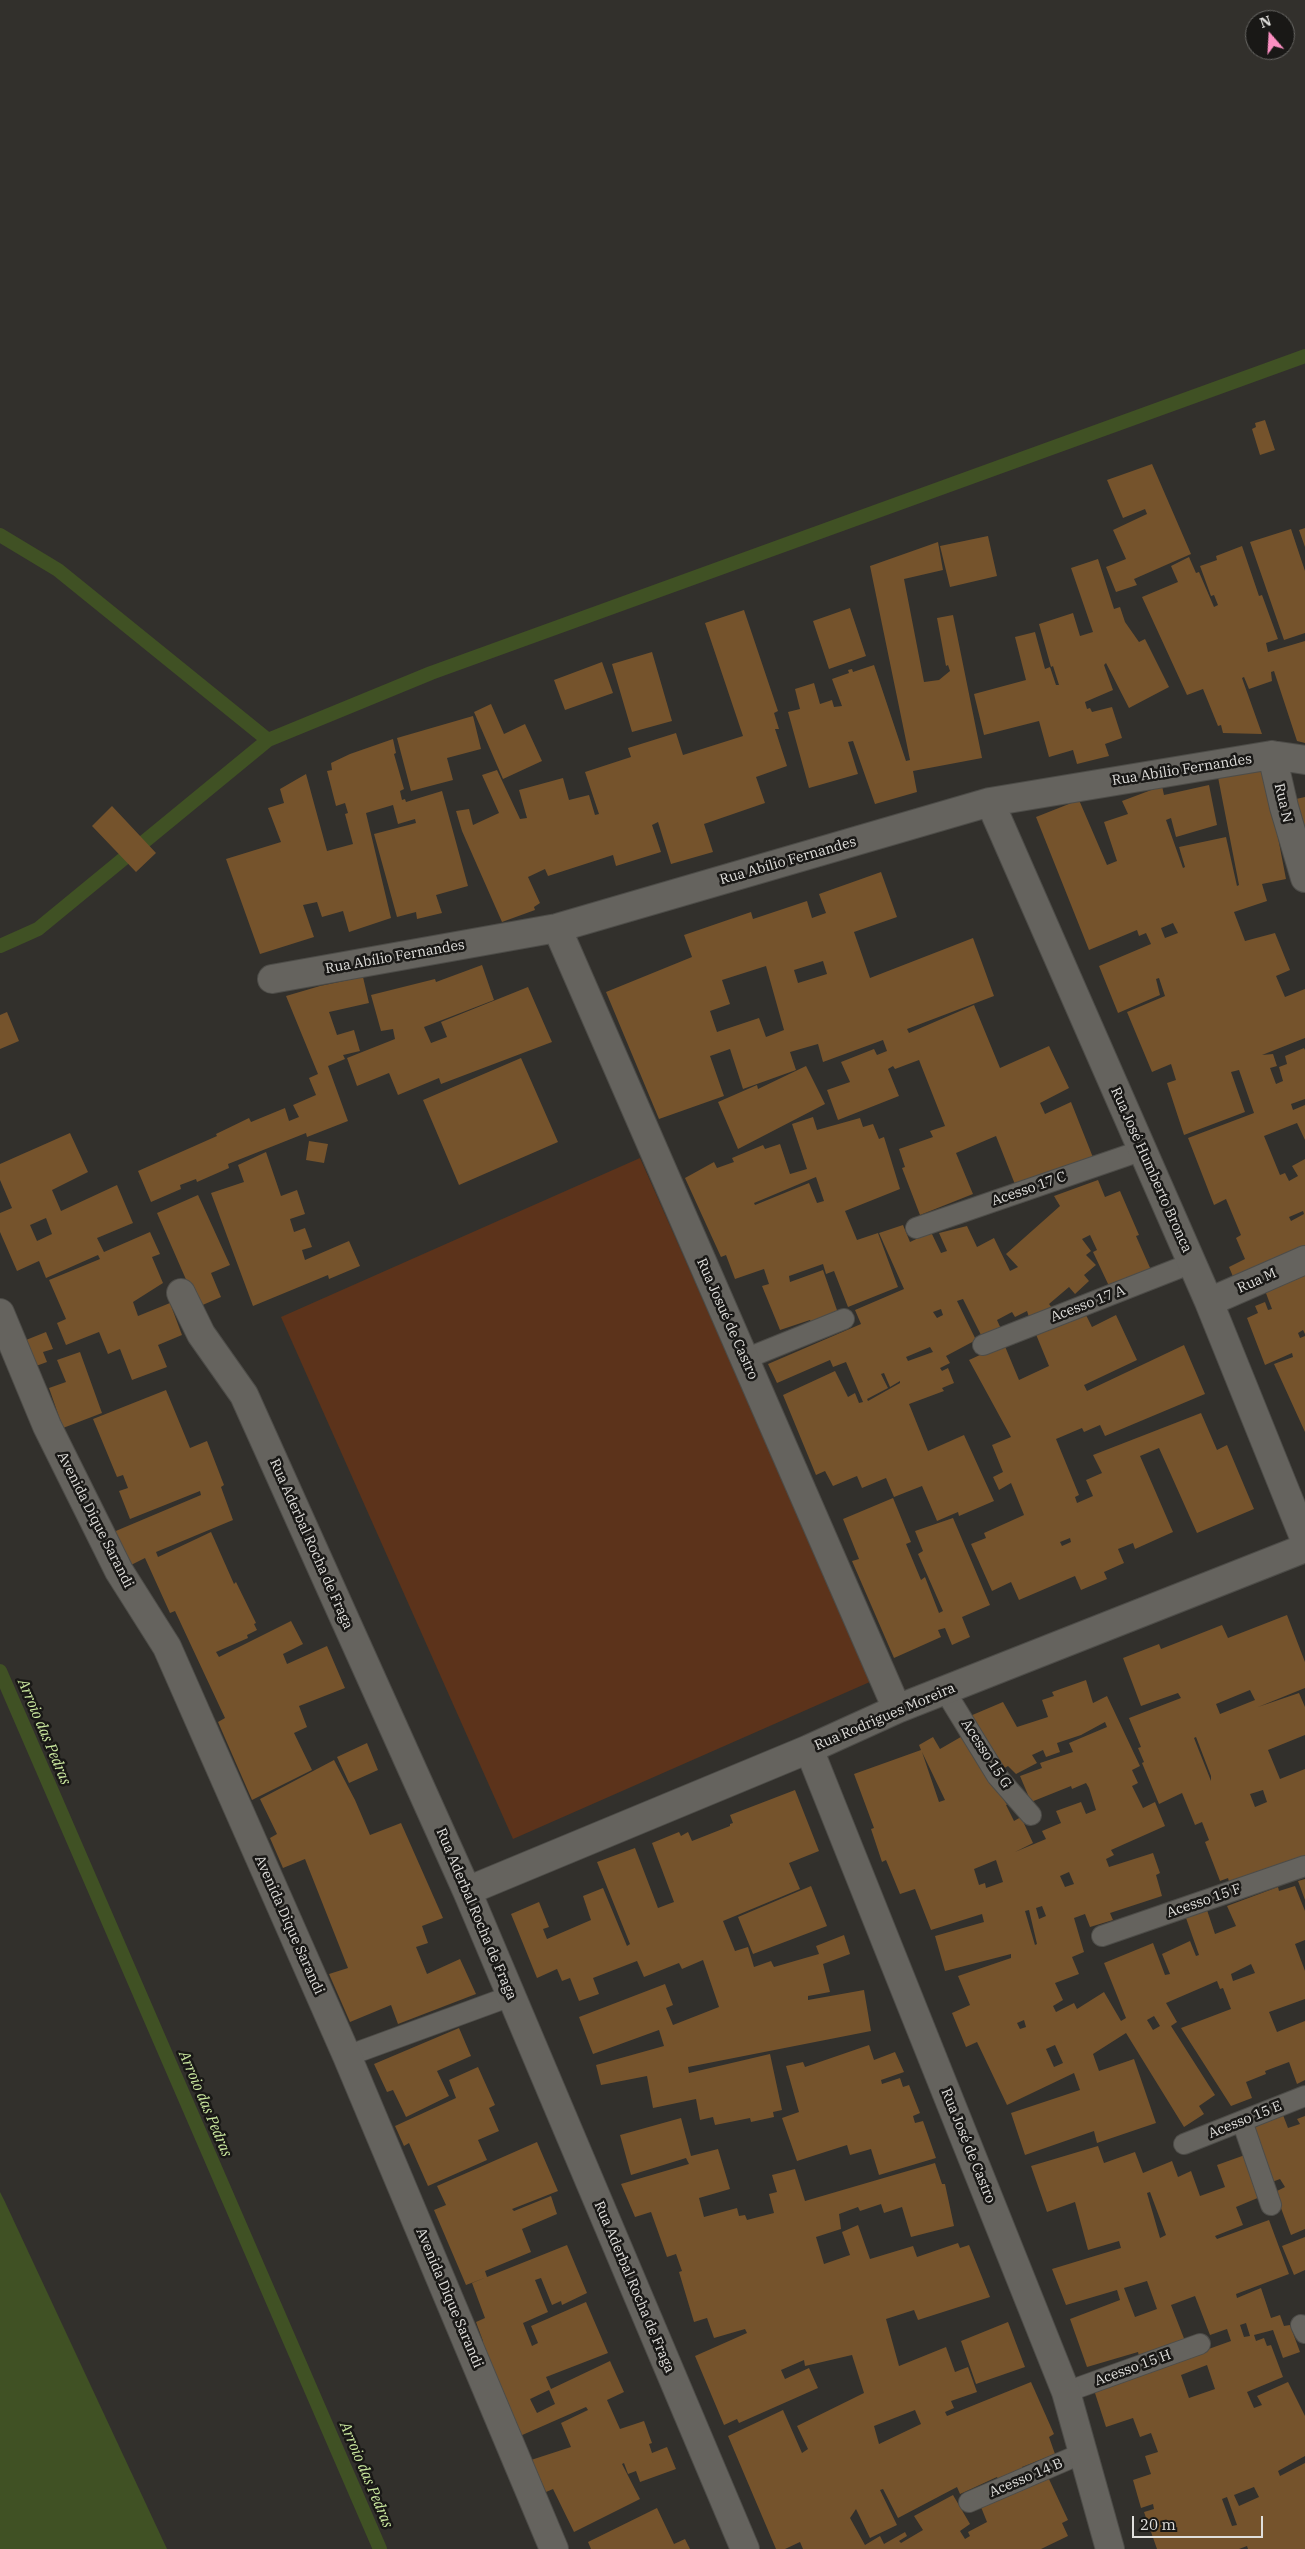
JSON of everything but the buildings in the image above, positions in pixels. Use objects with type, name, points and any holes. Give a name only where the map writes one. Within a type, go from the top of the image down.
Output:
[{"type":"street","name":"Rua Abílio Fernandes","points":[[272,979],[556,928],[990,802],[1272,755],[1305,760]]},
{"type":"street","name":"Rua N","points":[[1272,755],[1284,807],[1305,878]]},
{"type":"street","name":"Rua José Humberto Bronca","points":[[990,802],[1209,1302],[1305,1540]]},
{"type":"street","name":"Rua Josué de Castro","points":[[556,928],[898,1709]]},
{"type":"street","name":"Rua M","points":[[1209,1302],[1305,1260]]},
{"type":"street","name":"Rua Aderbal Rocha de Fraga","points":[[180,1293],[202,1334],[244,1395],[467,1892],[745,2549]]},
{"type":"street","name":"Avenida Dique Sarandi","points":[[0,1314],[47,1426],[119,1572],[167,1647],[347,2056],[554,2549]]},
{"type":"street","name":"Rua Rodrigues Moreira","points":[[467,1892],[809,1749],[898,1709],[1305,1548]]},
{"type":"street","name":"Rua José de Castro","points":[[809,1749],[1066,2392],[1110,2549]]},
{"type":"lane","name":"Acesso 17 C","points":[[916,1228],[1143,1150]]},
{"type":"lane","name":"Acesso 17 A","points":[[983,1345],[1192,1263]]},
{"type":"lane","points":[[745,1359],[844,1319]]},
{"type":"lane","name":"Acesso 15 G","points":[[945,1691],[998,1776],[1030,1815]]},
{"type":"lane","name":"Acesso 15 F","points":[[1102,1936],[1305,1866]]},
{"type":"lane","points":[[347,2056],[511,1996]]},
{"type":"lane","name":"Acesso 15 E","points":[[1184,2144],[1305,2096]]},
{"type":"lane","points":[[1242,2121],[1271,2205]]},
{"type":"lane","name":"Acesso 15 H","points":[[1066,2392],[1200,2344]]},
{"type":"lane","name":"Acesso 14 B","points":[[969,2502],[1083,2453]]},
{"type":"shaded area","points":[[640,1158],[872,1681],[513,1839],[281,1317]]},
{"type":"shaded area","points":[[0,2192],[5,2202],[167,2549],[0,2549]]},
{"type":"waterway","points":[[0,946],[38,929],[268,740],[431,673],[1305,356]]},
{"type":"waterway","points":[[0,535],[58,570],[268,740]]},
{"type":"waterway","name":"Arroio das Pedras","points":[[0,1671],[380,2549]]}]
